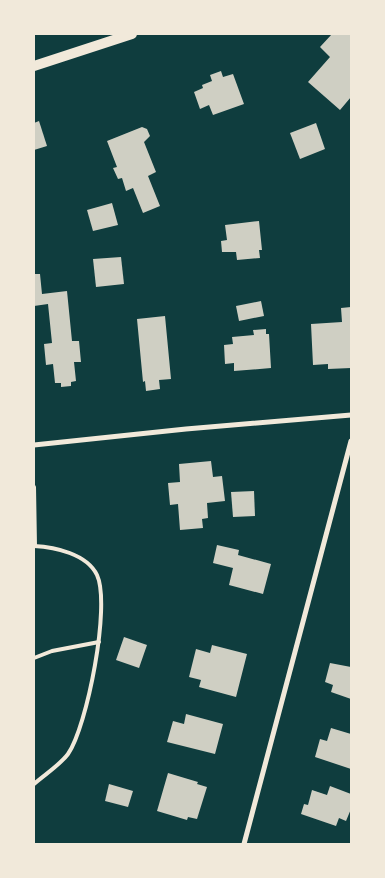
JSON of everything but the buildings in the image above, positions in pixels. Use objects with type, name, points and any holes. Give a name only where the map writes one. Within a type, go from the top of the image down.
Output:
[{"type":"main road","points":[[34,66],[132,34]]},
{"type":"street","points":[[34,445],[186,428],[351,415]]},
{"type":"street","points":[[244,844],[351,442]]},
{"type":"lane","points":[[34,487],[34,546],[63,551],[85,561],[97,576],[101,604],[99,642],[91,685],[75,741],[68,754],[34,784]]},
{"type":"lane","points":[[34,658],[52,651],[99,642]]}]
